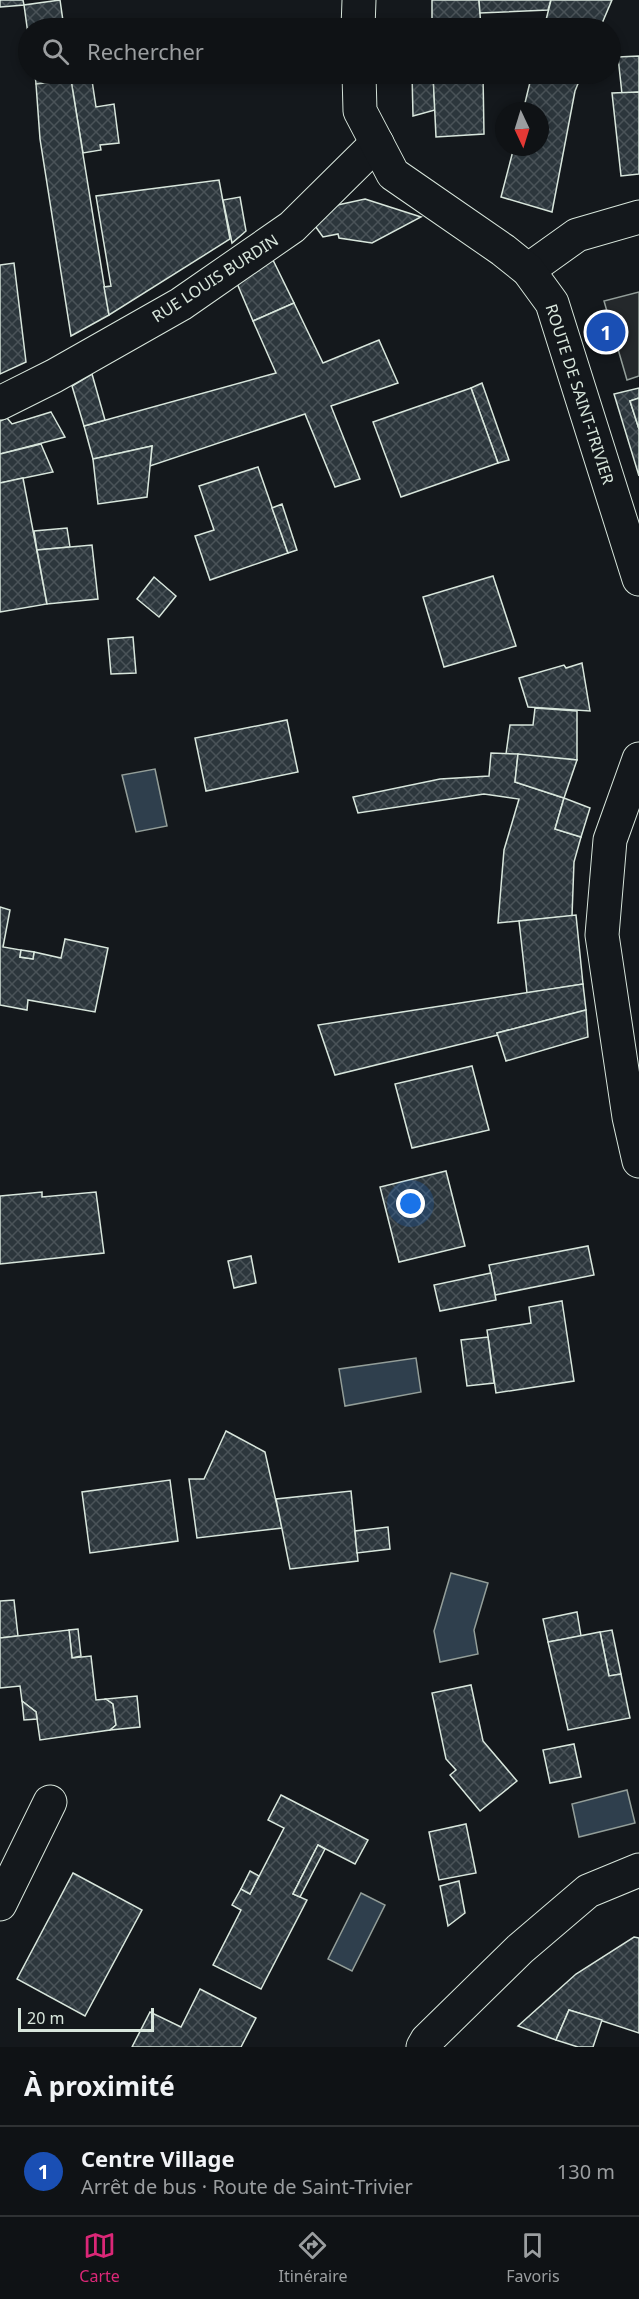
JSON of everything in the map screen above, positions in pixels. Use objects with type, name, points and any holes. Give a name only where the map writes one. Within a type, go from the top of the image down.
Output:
[{"type":"main road","points":[[358,18],[359,0]]},
{"type":"main road","name":"ROUTE DE SAINT-TRIVIER","points":[[359,84],[360,111],[393,174],[528,270],[552,303],[639,579]]},
{"type":"main road","name":"RUE LOUIS BURDIN","points":[[0,403],[54,376],[190,298],[292,227],[377,143]]},
{"type":"main road","points":[[528,270],[577,235],[639,217]]},
{"type":"main road","points":[[639,759],[610,840],[602,935],[629,1117],[639,1161]]},
{"type":"main road","points":[[0,1904],[51,1802]]},
{"type":"main road","points":[[423,2047],[427,2040],[520,1948],[588,1891],[639,1870]]},
{"type":"shaded area","points":[[639,292],[639,376],[627,380],[604,301]]},
{"type":"water","points":[[155,769],[167,826],[136,832],[122,775]]},
{"type":"water","points":[[416,1358],[421,1392],[345,1406],[339,1369]]},
{"type":"water","points":[[451,1573],[488,1583],[474,1630],[478,1654],[440,1662],[434,1631]]},
{"type":"water","points":[[627,1790],[635,1823],[579,1837],[572,1804]]},
{"type":"water","points":[[361,1893],[385,1905],[352,1971],[328,1959]]},
{"type":"building","points":[[0,0],[23,0],[24,5],[0,7]]},
{"type":"building","points":[[60,0],[63,18],[26,18],[24,5]]},
{"type":"building","points":[[432,0],[479,0],[480,18],[432,18]]},
{"type":"building","points":[[479,0],[551,0],[548,10],[480,13]]},
{"type":"building","points":[[551,0],[612,0],[604,18],[546,18]]},
{"type":"building","points":[[639,56],[639,92],[622,94],[621,57]]},
{"type":"building","points":[[36,84],[72,84],[109,315],[71,336],[40,139]]},
{"type":"building","points":[[72,84],[93,84],[96,107],[114,104],[119,143],[100,145],[101,150],[83,153]]},
{"type":"building","points":[[412,84],[434,84],[435,110],[413,116]]},
{"type":"building","points":[[433,84],[483,84],[484,134],[436,137]]},
{"type":"building","points":[[530,84],[578,84],[552,212],[501,197],[512,156],[549,156],[549,102],[525,102]]},
{"type":"building","points":[[639,92],[639,174],[621,176],[612,93]]},
{"type":"building","points":[[219,180],[230,239],[109,315],[104,287],[111,286],[96,196]]},
{"type":"building","points":[[240,197],[246,231],[232,243],[223,200]]},
{"type":"building","points":[[365,199],[421,217],[372,243],[339,238],[338,234],[323,237],[313,223],[333,206]]},
{"type":"building","points":[[272,258],[294,303],[253,321],[236,281]]},
{"type":"building","points":[[14,263],[26,362],[0,374],[0,265]]},
{"type":"building","points":[[294,303],[323,363],[379,340],[398,383],[331,406],[360,479],[335,487],[305,414],[150,466],[152,446],[93,459],[84,426],[276,373],[253,321]]},
{"type":"building","points":[[92,374],[105,420],[84,426],[72,386]]},
{"type":"building","points":[[482,383],[509,460],[498,463],[471,388]]},
{"type":"building","points":[[471,388],[498,463],[401,497],[373,422]]},
{"type":"building","points":[[639,388],[639,398],[630,401],[639,429],[639,476],[614,394]]},
{"type":"building","points":[[639,398],[639,429],[630,401]]},
{"type":"building","points":[[51,412],[65,437],[0,454],[0,421],[7,418],[12,424]]},
{"type":"building","points":[[41,444],[53,472],[0,483],[0,454]]},
{"type":"building","points":[[152,446],[147,497],[98,504],[93,459]]},
{"type":"building","points":[[258,467],[288,553],[210,580],[195,536],[214,530],[199,486]]},
{"type":"building","points":[[23,478],[47,604],[0,612],[0,483]]},
{"type":"building","points":[[282,504],[297,550],[288,553],[272,508]]},
{"type":"building","points":[[67,528],[70,547],[37,550],[34,531]]},
{"type":"building","points":[[92,545],[98,599],[47,604],[37,550]]},
{"type":"building","points":[[493,576],[516,646],[444,667],[423,597]]},
{"type":"building","points":[[154,577],[176,596],[159,617],[137,599]]},
{"type":"building","points":[[133,637],[136,673],[111,674],[108,639]]},
{"type":"building","points":[[582,663],[590,711],[528,707],[519,678],[564,665],[566,668]]},
{"type":"building","points":[[535,708],[577,711],[577,760],[506,754],[510,725],[533,725]]},
{"type":"building","points":[[287,720],[298,772],[206,791],[195,738]]},
{"type":"building","points":[[491,753],[518,754],[515,782],[564,798],[555,829],[581,837],[574,862],[572,916],[498,923],[504,850],[519,799],[484,794],[358,813],[353,797],[440,779],[489,776]]},
{"type":"building","points":[[518,754],[577,760],[564,798],[515,782]]},
{"type":"building","points":[[564,798],[590,808],[581,837],[555,829]]},
{"type":"building","points":[[0,907],[10,910],[3,947],[21,950],[20,957],[33,959],[34,952],[61,958],[65,939],[108,948],[95,1012],[28,1000],[27,1010],[0,1005]]},
{"type":"building","points":[[576,915],[583,984],[527,993],[519,921]]},
{"type":"building","points":[[21,950],[34,952],[33,959],[20,957]]},
{"type":"building","points":[[583,984],[586,1010],[497,1033],[498,1035],[335,1075],[318,1025]]},
{"type":"building","points":[[586,1010],[588,1037],[506,1061],[497,1033]]},
{"type":"building","points":[[472,1066],[489,1130],[412,1148],[395,1084]]},
{"type":"building","points":[[446,1171],[465,1246],[399,1262],[380,1187]]},
{"type":"building","points":[[42,1192],[42,1197],[96,1192],[104,1253],[0,1264],[0,1196]]},
{"type":"building","points":[[588,1246],[594,1275],[495,1295],[489,1265]]},
{"type":"building","points":[[251,1256],[256,1283],[234,1288],[228,1261]]},
{"type":"building","points":[[491,1273],[496,1300],[440,1311],[434,1285]]},
{"type":"building","points":[[562,1301],[574,1381],[496,1393],[487,1330],[531,1323],[529,1307]]},
{"type":"building","points":[[488,1337],[494,1383],[467,1386],[461,1340]]},
{"type":"building","points":[[226,1431],[265,1452],[282,1528],[197,1538],[189,1479],[204,1479]]},
{"type":"building","points":[[170,1480],[178,1541],[90,1553],[82,1492]]},
{"type":"building","points":[[351,1491],[358,1561],[290,1569],[276,1499]]},
{"type":"building","points":[[388,1527],[390,1549],[357,1553],[355,1531]]},
{"type":"building","points":[[14,1600],[18,1636],[0,1638],[0,1601]]},
{"type":"building","points":[[577,1612],[581,1636],[548,1642],[543,1619]]},
{"type":"building","points":[[78,1629],[81,1656],[72,1658],[69,1630]]},
{"type":"building","points":[[69,1630],[72,1658],[91,1656],[96,1700],[106,1699],[113,1704],[116,1725],[110,1730],[40,1740],[36,1712],[22,1701],[20,1686],[0,1688],[0,1638]]},
{"type":"building","points":[[612,1630],[621,1674],[609,1676],[600,1632]]},
{"type":"building","points":[[600,1632],[609,1676],[621,1674],[630,1718],[568,1730],[548,1642]]},
{"type":"building","points":[[471,1685],[483,1741],[517,1781],[480,1811],[450,1775],[456,1770],[446,1759],[432,1693]]},
{"type":"building","points":[[137,1696],[140,1727],[110,1730],[116,1725],[113,1704],[106,1699]]},
{"type":"building","points":[[22,1701],[36,1712],[37,1719],[24,1720]]},
{"type":"building","points":[[574,1744],[581,1777],[550,1783],[543,1750]]},
{"type":"building","points":[[281,1795],[368,1840],[355,1864],[318,1845],[293,1894],[307,1900],[261,1989],[213,1965],[241,1910],[232,1905],[241,1889],[250,1894],[284,1828],[268,1820]]},
{"type":"building","points":[[466,1824],[476,1873],[439,1880],[429,1832]]},
{"type":"building","points":[[318,1845],[325,1849],[300,1897],[293,1894]]},
{"type":"building","points":[[250,1871],[259,1876],[250,1894],[241,1889]]},
{"type":"building","points":[[73,1873],[142,1910],[85,2016],[17,1979]]},
{"type":"building","points":[[459,1881],[465,1913],[448,1926],[440,1886]]},
{"type":"building","points":[[634,1937],[639,1938],[639,2033],[569,2010],[556,2040],[518,2026],[576,1974]]},
{"type":"building","points":[[200,1989],[256,2018],[241,2047],[132,2047],[150,2012],[181,2027]]},
{"type":"building","points":[[569,2010],[602,2020],[593,2047],[578,2047],[556,2040]]},
{"type":"place","name":"Centre Village","points":[[606,332]]}]
